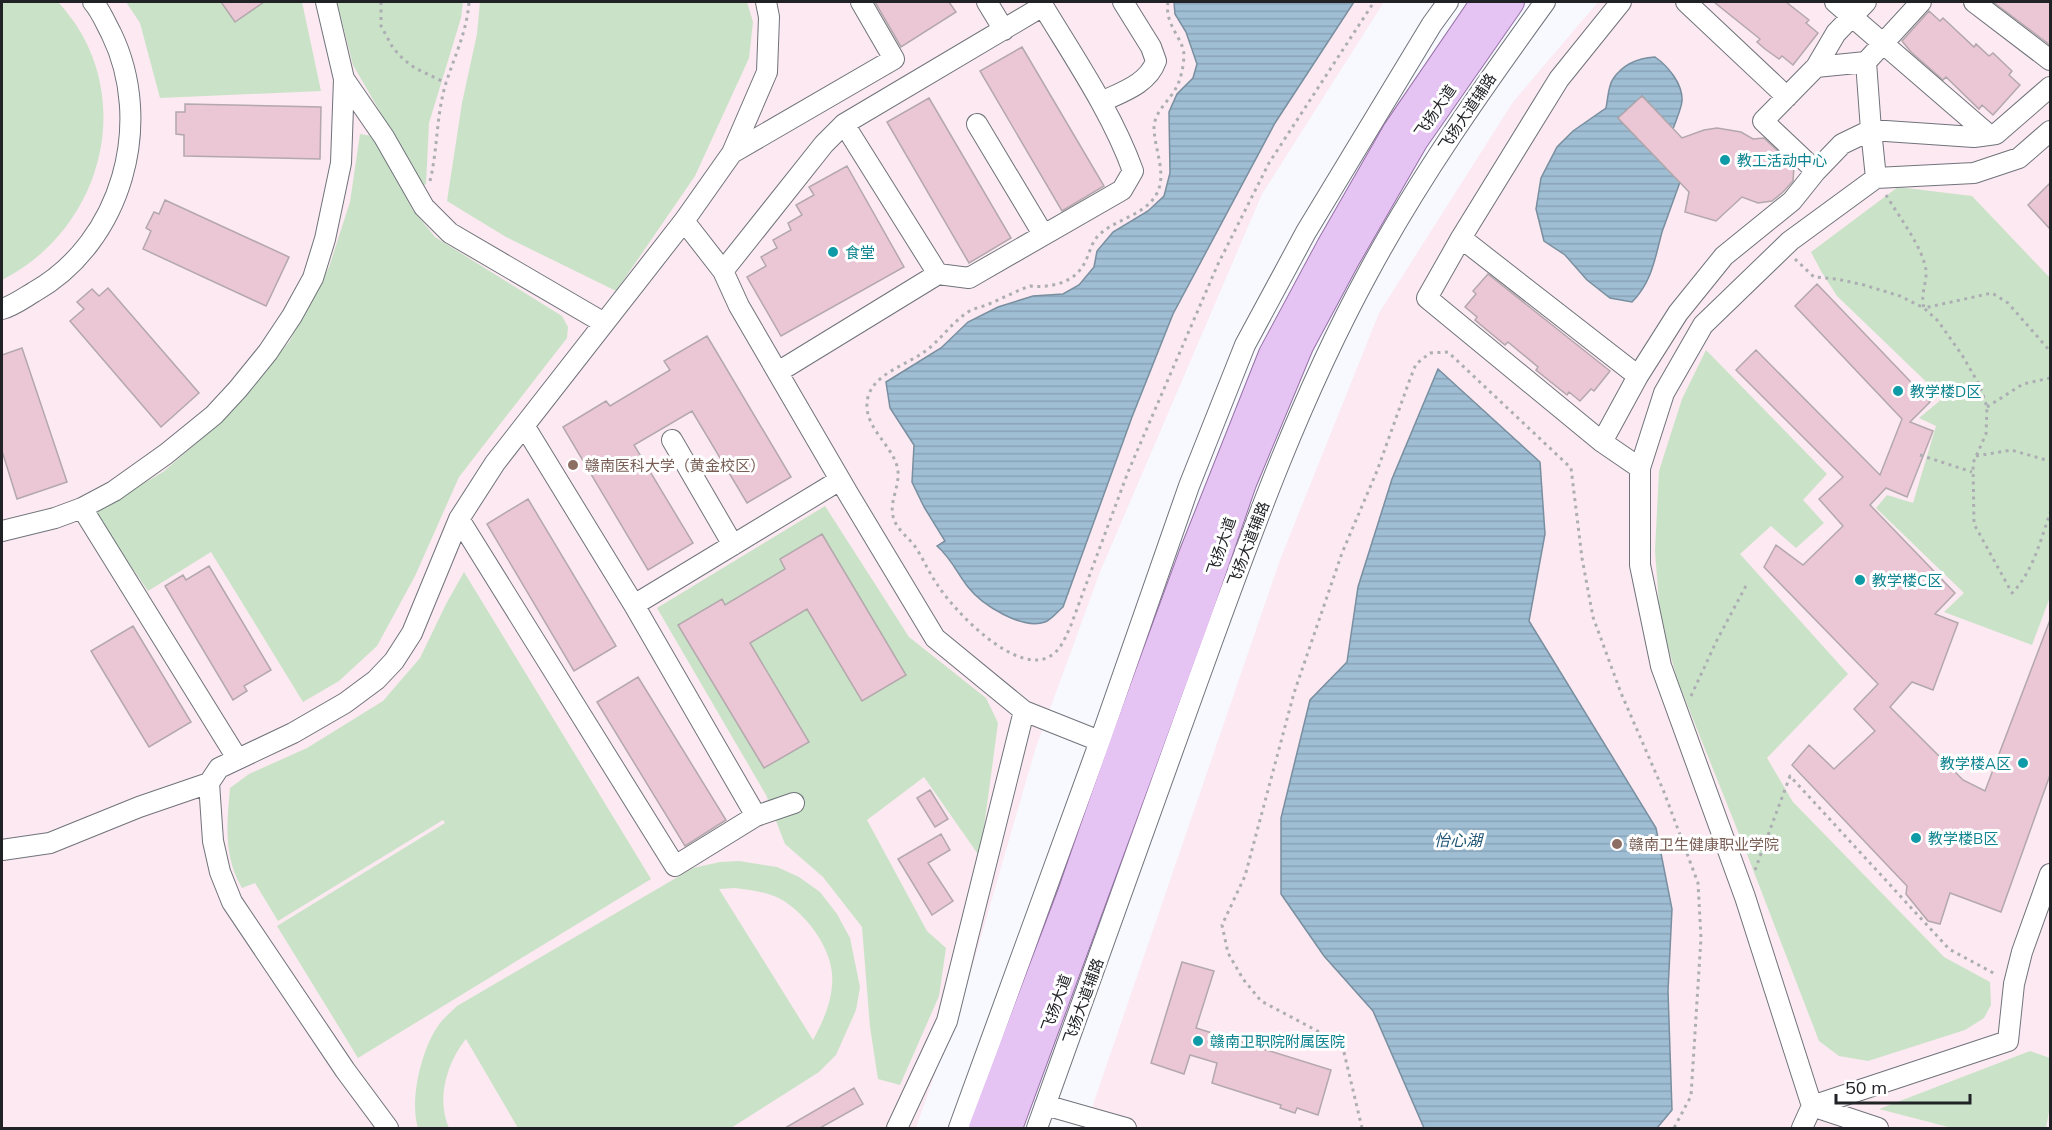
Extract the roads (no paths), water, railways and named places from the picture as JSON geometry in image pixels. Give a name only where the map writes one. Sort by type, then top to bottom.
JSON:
[{"type":"main road","name":"飞扬大道","points":[[982,1128],[1071,893],[1110,745],[1192,555],[1272,354],[1396,131],[1484,2]]},
{"type":"main road","name":"飞扬大道","points":[[1010,1128],[1198,614],[1243,483],[1300,346],[1347,258],[1415,140],[1511,2]]},
{"type":"street","points":[[2,309],[51,282],[88,246],[115,201],[129,152],[131,102],[120,53],[93,2]]},
{"type":"street","points":[[2,531],[55,518],[82,508],[114,491],[166,454],[214,415],[261,361],[292,316],[313,278],[325,239],[341,163],[344,79],[326,2]]},
{"type":"street","points":[[2,850],[50,843],[139,807],[209,783],[219,768],[293,733],[345,703],[376,680],[394,661],[412,633],[459,519],[495,463],[684,221],[732,153],[767,72],[769,17],[766,2]]},
{"type":"street","points":[[732,153],[894,59],[861,2]]},
{"type":"street","points":[[987,2],[1004,30]]},
{"type":"street","points":[[1101,102],[1143,81],[1152,72],[1156,61],[1123,2]]},
{"type":"street","points":[[959,1128],[1017,963],[1110,745],[1189,486],[1245,345],[1306,232],[1432,24],[1448,2]]},
{"type":"street","points":[[1432,24],[1461,2]]},
{"type":"street","name":"飞扬大道辅路","points":[[1036,1128],[1246,545],[1293,428],[1368,272],[1436,159],[1545,2]]},
{"type":"street","points":[[1621,2],[1559,79],[1461,238],[1427,298],[1602,442],[1640,468]]},
{"type":"street","points":[[1686,2],[1787,97]]},
{"type":"street","points":[[1835,2],[1989,135]]},
{"type":"street","points":[[1816,171],[1762,121],[1816,67],[1836,33],[1866,2]]},
{"type":"street","points":[[1816,67],[1866,62],[1921,2]]},
{"type":"street","points":[[1974,2],[2050,60]]},
{"type":"street","points":[[723,271],[824,144],[844,124],[1047,4],[1127,154],[1133,171],[1122,190],[969,278],[938,274],[778,372]]},
{"type":"street","points":[[1866,62],[1876,178]]},
{"type":"street","points":[[344,79],[384,137],[424,207],[450,233],[604,323]]},
{"type":"street","points":[[1602,442],[1638,376],[1678,313],[1724,256],[1792,201],[1842,144],[1871,130],[1974,137],[1996,134],[2050,87]]},
{"type":"street","points":[[844,124],[938,274]]},
{"type":"street","points":[[977,124],[1043,234]]},
{"type":"street","points":[[1802,1128],[1812,1106],[1745,897],[1660,666],[1640,565],[1640,468],[1664,393],[1703,325],[1783,248],[1876,178],[1974,173],[2019,158],[2050,131]]},
{"type":"street","points":[[684,221],[723,271],[739,306],[935,638],[1024,711],[1145,759]]},
{"type":"street","points":[[1461,238],[1638,376]]},
{"type":"street","points":[[1293,428],[1300,346]]},
{"type":"street","points":[[525,427],[634,605],[756,816]]},
{"type":"street","points":[[672,440],[733,545]]},
{"type":"street","points":[[634,605],[840,480]]},
{"type":"street","points":[[1189,486],[1192,555]]},
{"type":"street","points":[[82,508],[237,758]]},
{"type":"street","points":[[459,519],[675,866],[756,816],[794,803]]},
{"type":"street","points":[[1198,614],[1246,545]]},
{"type":"street","points":[[897,1128],[946,1021],[1024,711]]},
{"type":"street","points":[[209,783],[213,841],[220,872],[232,902],[345,1070],[388,1128]]},
{"type":"street","points":[[1812,1106],[2008,1041],[2014,984],[2022,952],[2050,874]]},
{"type":"street","points":[[1017,963],[1071,893]]},
{"type":"street","points":[[1072,1031],[1075,951]]},
{"type":"street","points":[[975,1084],[976,1128]]},
{"type":"street","points":[[1045,1104],[1126,1128]]},
{"type":"street","points":[[1812,1106],[1878,1128]]},
{"type":"water","points":[[1174,2],[1354,2],[1275,123],[1173,314],[1132,417],[1063,607],[1045,622],[1036,624],[1025,622],[992,608],[974,594],[937,546],[945,541],[912,482],[914,445],[890,408],[886,382],[941,348],[968,322],[998,307],[1033,296],[1063,294],[1079,285],[1094,267],[1097,251],[1113,232],[1148,211],[1164,196],[1170,173],[1169,112],[1177,94],[1193,78],[1197,64],[1186,32],[1175,14]]},
{"type":"water","points":[[1655,57],[1674,76],[1682,95],[1681,108],[1673,129],[1642,96],[1618,118],[1680,182],[1648,278],[1632,302],[1610,298],[1587,280],[1565,255],[1544,241],[1536,209],[1541,178],[1557,147],[1573,131],[1606,108],[1611,82],[1621,69],[1637,60]]},
{"type":"water","name":"怡心湖","points":[[1438,369],[1540,462],[1545,534],[1529,621],[1656,828],[1672,909],[1668,991],[1672,1110],[1657,1128],[1424,1128],[1373,1011],[1324,956],[1281,894],[1281,818],[1310,700],[1347,662],[1358,587],[1392,479]]},
{"type":"place","name":"教工活动中心","points":[[1725,160]]},
{"type":"place","name":"食堂","points":[[833,252]]},
{"type":"place","name":"教学楼D区","points":[[1898,391]]},
{"type":"place","name":"赣南医科大学（黄金校区）","points":[[573,465]]},
{"type":"place","name":"教学楼C区","points":[[1860,580]]},
{"type":"place","name":"教学楼A区","points":[[2023,763]]},
{"type":"place","name":"教学楼B区","points":[[1916,838]]},
{"type":"place","name":"赣南卫生健康职业学院","points":[[1617,844]]},
{"type":"place","name":"赣南卫职院附属医院","points":[[1198,1041]]}]
